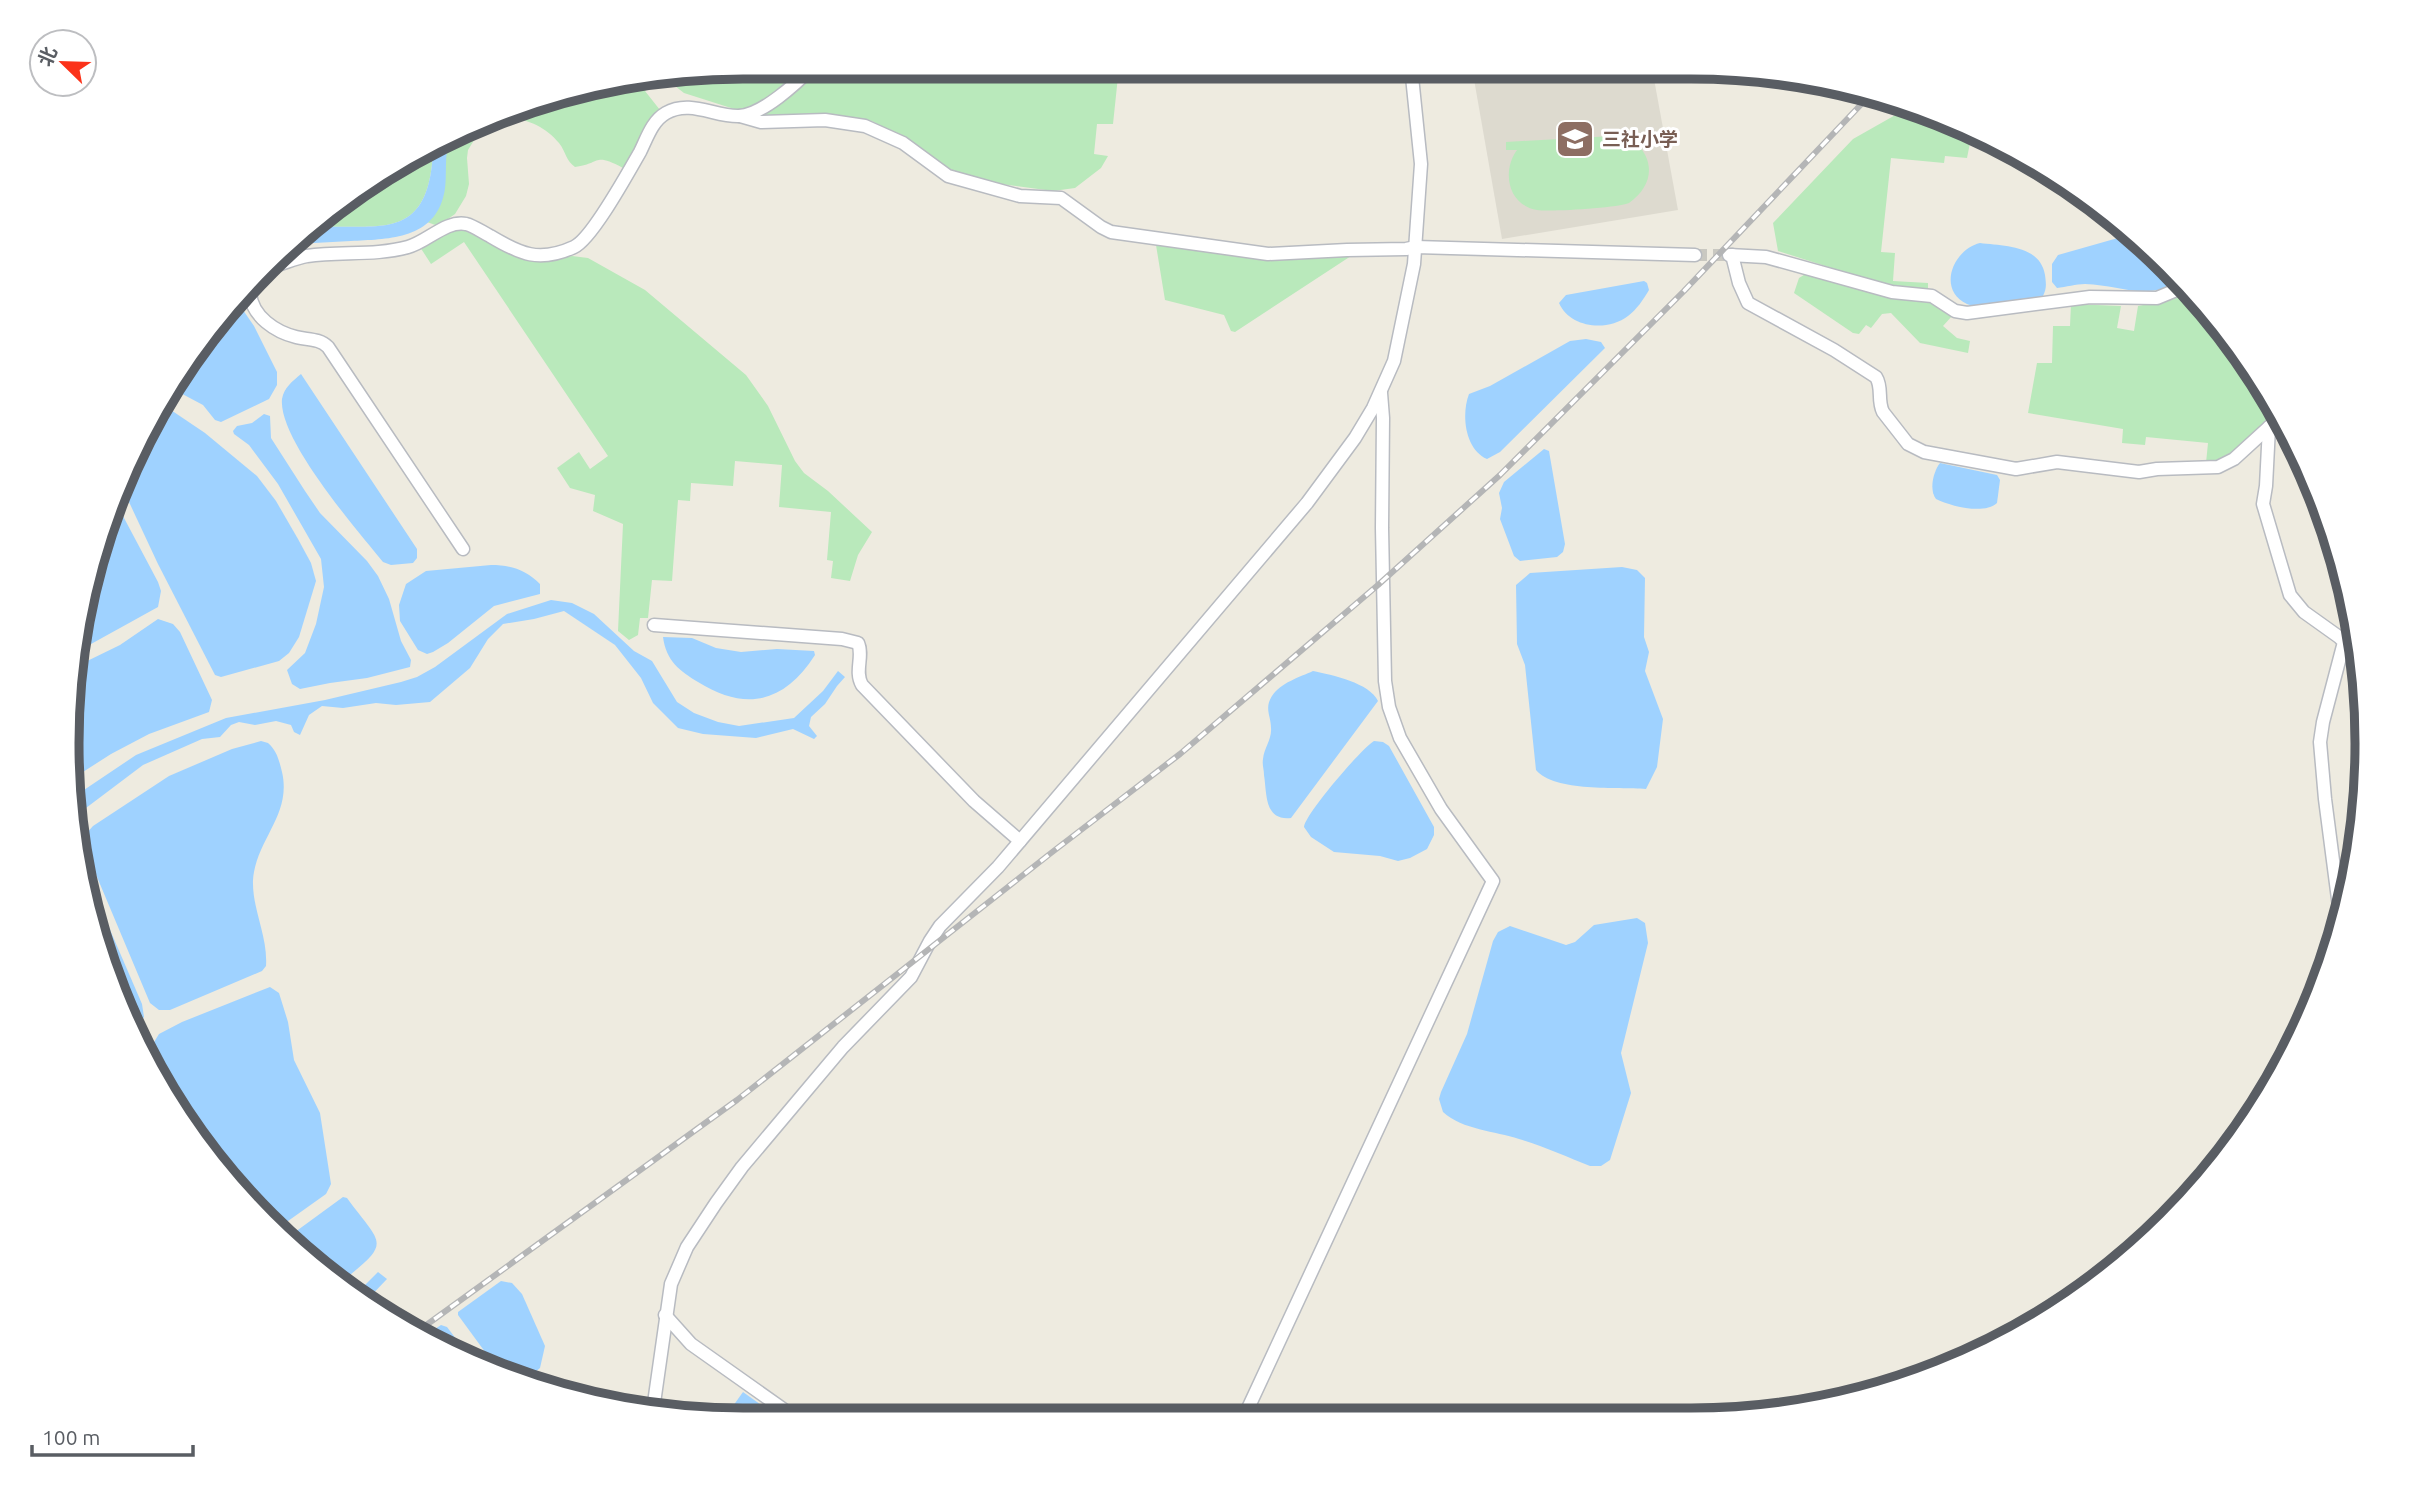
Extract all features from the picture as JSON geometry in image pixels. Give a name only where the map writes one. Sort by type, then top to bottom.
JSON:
[{"type":"street","points":[[740,116],[765,107],[798,79]]},
{"type":"street","points":[[654,1402],[671,1284],[682,1257],[701,1224],[742,1167],[843,1047],[911,977],[940,926],[991,876],[1307,503],[1355,438],[1381,393],[1400,338],[1411,288],[1416,247],[1421,164],[1412,79]]},
{"type":"street","points":[[284,263],[309,256],[361,254],[405,248],[459,224],[471,226],[526,255],[545,255],[574,247],[589,234],[641,150],[649,131],[664,114],[682,108],[740,116],[761,122],[825,120],[866,126],[903,143],[948,176],[1020,196],[1061,198],[1111,232],[1268,254],[1416,247],[1695,255]]},
{"type":"street","points":[[2176,290],[2157,298],[2090,297],[1967,313],[1955,311],[1932,296],[1892,292],[1766,257],[1730,256],[1748,303],[1834,350],[1876,377],[1883,412],[1908,444],[1924,452],[2015,469],[2057,462],[2127,472],[2206,469],[2218,467],[2234,459],[2273,423]]},
{"type":"street","points":[[251,297],[255,310],[282,333],[321,341],[328,347],[463,549]]},
{"type":"street","points":[[1248,1408],[1493,881],[1441,809],[1400,738],[1389,707],[1385,681],[1381,393]]},
{"type":"street","points":[[2269,427],[2263,504],[2290,595],[2304,612],[2344,642],[2320,743],[2337,897]]},
{"type":"street","points":[[654,625],[842,639],[858,643],[861,650],[858,674],[862,685],[974,802],[1020,841]]},
{"type":"street","points":[[665,1315],[691,1344],[781,1408]]},
{"type":"shaded area","name":"三社小学","points":[[1474,79],[1654,79],[1678,210],[1502,239]]},
{"type":"green space","points":[[744,79],[1118,79],[1113,124],[1097,124],[1094,154],[1108,156],[1101,168],[1075,188],[1053,191],[1001,184],[962,174],[938,164],[898,135],[872,121],[834,115],[769,120],[684,93],[671,83]]},
{"type":"green space","points":[[654,85],[645,91],[660,110],[623,168],[601,160],[575,167],[553,136],[546,130],[517,119],[571,101]]},
{"type":"green space","points":[[1900,113],[1980,145],[1970,143],[1967,158],[1945,156],[1944,163],[1891,158],[1881,252],[1895,253],[1893,281],[1928,283],[1928,292],[1901,290],[1778,251],[1773,223],[1853,139]]},
{"type":"green space","points":[[479,133],[468,150],[469,184],[466,196],[455,214],[438,226],[427,222],[442,194],[447,148]]},
{"type":"green space","points":[[1648,134],[1648,142],[1636,143],[1647,159],[1649,175],[1642,190],[1629,203],[1583,209],[1537,210],[1519,201],[1510,186],[1510,167],[1517,150],[1506,150],[1506,142]]},
{"type":"green space","points":[[432,156],[429,181],[422,202],[410,215],[379,226],[326,227],[374,191]]},
{"type":"green space","points":[[463,230],[521,258],[588,258],[645,290],[746,375],[768,406],[795,461],[804,473],[828,491],[872,532],[858,555],[850,581],[831,578],[833,561],[827,560],[831,512],[779,507],[782,465],[735,461],[733,486],[691,483],[690,501],[678,500],[672,581],[652,580],[648,618],[640,618],[638,635],[629,640],[618,631],[623,524],[593,511],[595,495],[570,488],[557,468],[579,452],[590,469],[608,456],[464,242],[431,264],[420,247],[451,231]]},
{"type":"green space","points":[[1156,245],[1240,257],[1288,260],[1351,256],[1235,332],[1231,331],[1224,315],[1165,300]]},
{"type":"green space","points":[[1807,273],[1935,302],[1952,316],[1943,326],[1957,338],[1970,341],[1968,353],[1920,343],[1891,313],[1882,314],[1871,328],[1866,325],[1859,334],[1853,333],[1794,293],[1799,278]]},
{"type":"green space","points":[[2180,294],[2190,305],[2243,374],[2272,421],[2229,456],[2206,463],[2208,443],[2146,437],[2145,445],[2122,443],[2123,429],[2028,413],[2037,363],[2052,363],[2053,326],[2070,326],[2071,304],[2121,306],[2117,328],[2134,331],[2138,306],[2164,301]]},
{"type":"water","points":[[447,148],[443,198],[437,212],[418,230],[392,238],[306,243],[326,227],[396,223],[410,215],[422,202],[429,181],[432,156]]},
{"type":"water","points":[[2121,237],[2172,285],[2145,291],[2085,284],[2057,288],[2052,282],[2052,264],[2058,255]]},
{"type":"water","points":[[1980,243],[2029,252],[2042,265],[2046,288],[2043,296],[1982,305],[1967,304],[1958,297],[1952,289],[1952,270],[1963,253]]},
{"type":"water","points":[[1644,281],[1649,290],[1640,304],[1628,316],[1610,324],[1600,326],[1580,322],[1571,318],[1559,303],[1566,295]]},
{"type":"water","points":[[243,307],[277,372],[277,385],[269,399],[221,422],[215,420],[203,405],[179,393],[216,339]]},
{"type":"water","points":[[1586,339],[1601,342],[1605,348],[1500,452],[1487,459],[1480,454],[1470,440],[1465,421],[1469,394],[1490,386],[1570,341]]},
{"type":"water","points":[[301,374],[417,549],[417,558],[413,563],[391,565],[383,562],[305,460],[284,416],[282,399],[287,388]]},
{"type":"water","points":[[169,409],[205,433],[257,476],[276,501],[311,563],[316,581],[299,637],[289,653],[279,661],[221,677],[215,675],[126,496],[147,449]]},
{"type":"water","points":[[264,414],[270,416],[271,438],[320,513],[378,576],[389,599],[401,641],[411,660],[410,667],[367,678],[300,689],[292,684],[287,670],[305,653],[316,624],[324,587],[321,559],[278,484],[249,445],[234,434],[237,426],[252,423]]},
{"type":"water","points":[[1544,449],[1549,451],[1565,544],[1563,552],[1557,557],[1520,561],[1514,556],[1500,519],[1502,508],[1499,493],[1504,482]]},
{"type":"water","points":[[1940,463],[1997,475],[2000,480],[1997,503],[1991,507],[1976,509],[1958,507],[1936,499],[1933,481]]},
{"type":"water","points":[[121,512],[158,582],[161,591],[158,607],[86,647],[101,571]]},
{"type":"water","points":[[491,565],[512,567],[524,572],[540,584],[540,594],[494,606],[433,652],[427,654],[418,650],[400,621],[399,605],[406,584],[426,571]]},
{"type":"water","points":[[1622,567],[1637,570],[1645,578],[1644,637],[1649,652],[1645,671],[1663,719],[1657,767],[1646,789],[1588,787],[1557,782],[1536,770],[1525,665],[1517,644],[1516,585],[1530,573]]},
{"type":"water","points":[[551,600],[572,603],[594,614],[634,651],[652,661],[677,702],[694,713],[739,726],[794,718],[823,691],[838,671],[845,677],[825,704],[811,717],[809,726],[817,736],[814,739],[793,729],[756,738],[703,734],[678,728],[653,703],[641,678],[615,645],[564,611],[503,624],[488,639],[470,668],[430,702],[396,705],[376,703],[343,708],[322,706],[309,715],[300,735],[294,732],[291,725],[276,721],[255,725],[239,722],[231,725],[220,737],[202,739],[143,765],[82,811],[80,792],[136,755],[226,718],[325,700],[417,677],[435,667],[507,614]]},
{"type":"water","points":[[158,619],[173,624],[180,632],[212,700],[209,712],[149,734],[80,774],[80,700],[83,663],[120,645]]},
{"type":"water","points":[[663,637],[692,638],[716,648],[741,652],[777,649],[814,651],[815,655],[790,684],[777,693],[748,699],[716,691],[685,674],[667,653]]},
{"type":"water","points":[[1313,671],[1359,685],[1378,701],[1291,818],[1282,818],[1271,811],[1266,790],[1263,761],[1271,732],[1268,704],[1280,687]]},
{"type":"water","points":[[261,741],[268,743],[276,753],[282,772],[282,801],[260,852],[253,880],[265,944],[266,966],[262,971],[170,1010],[159,1010],[150,1003],[89,859],[85,835],[93,826],[169,776],[232,749]]},
{"type":"water","points":[[1374,741],[1389,746],[1434,827],[1434,835],[1427,849],[1410,858],[1398,861],[1380,856],[1334,852],[1311,837],[1304,827],[1335,782]]},
{"type":"water","points":[[98,902],[142,1004],[144,1017],[140,1023],[114,957]]},
{"type":"water","points":[[1637,918],[1645,923],[1648,943],[1621,1053],[1631,1093],[1610,1160],[1601,1166],[1590,1166],[1510,1136],[1460,1123],[1443,1112],[1439,1099],[1441,1092],[1467,1034],[1493,941],[1498,932],[1510,926],[1566,945],[1575,942],[1594,925]]},
{"type":"water","points":[[270,987],[279,993],[288,1022],[294,1060],[320,1113],[331,1184],[326,1194],[284,1224],[216,1148],[191,1113],[152,1046],[159,1034]]},
{"type":"water","points":[[343,1197],[347,1198],[368,1226],[377,1243],[369,1258],[347,1277],[294,1233]]},
{"type":"water","points":[[378,1272],[387,1279],[372,1295],[362,1288]]},
{"type":"water","points":[[501,1281],[512,1283],[522,1294],[545,1346],[540,1368],[533,1374],[490,1358],[458,1312]]},
{"type":"water","points":[[441,1325],[447,1327],[461,1345],[449,1340],[432,1331]]},
{"type":"water","points":[[743,1392],[766,1408],[735,1408],[733,1406]]},
{"type":"tunnel","points":[[1695,255],[1729,255]]},
{"type":"railway","points":[[424,1326],[737,1100],[1180,754],[1378,585],[1500,475],[1684,291],[1864,101]]},
{"type":"place","name":"三社小学","points":[[1575,139]]}]
